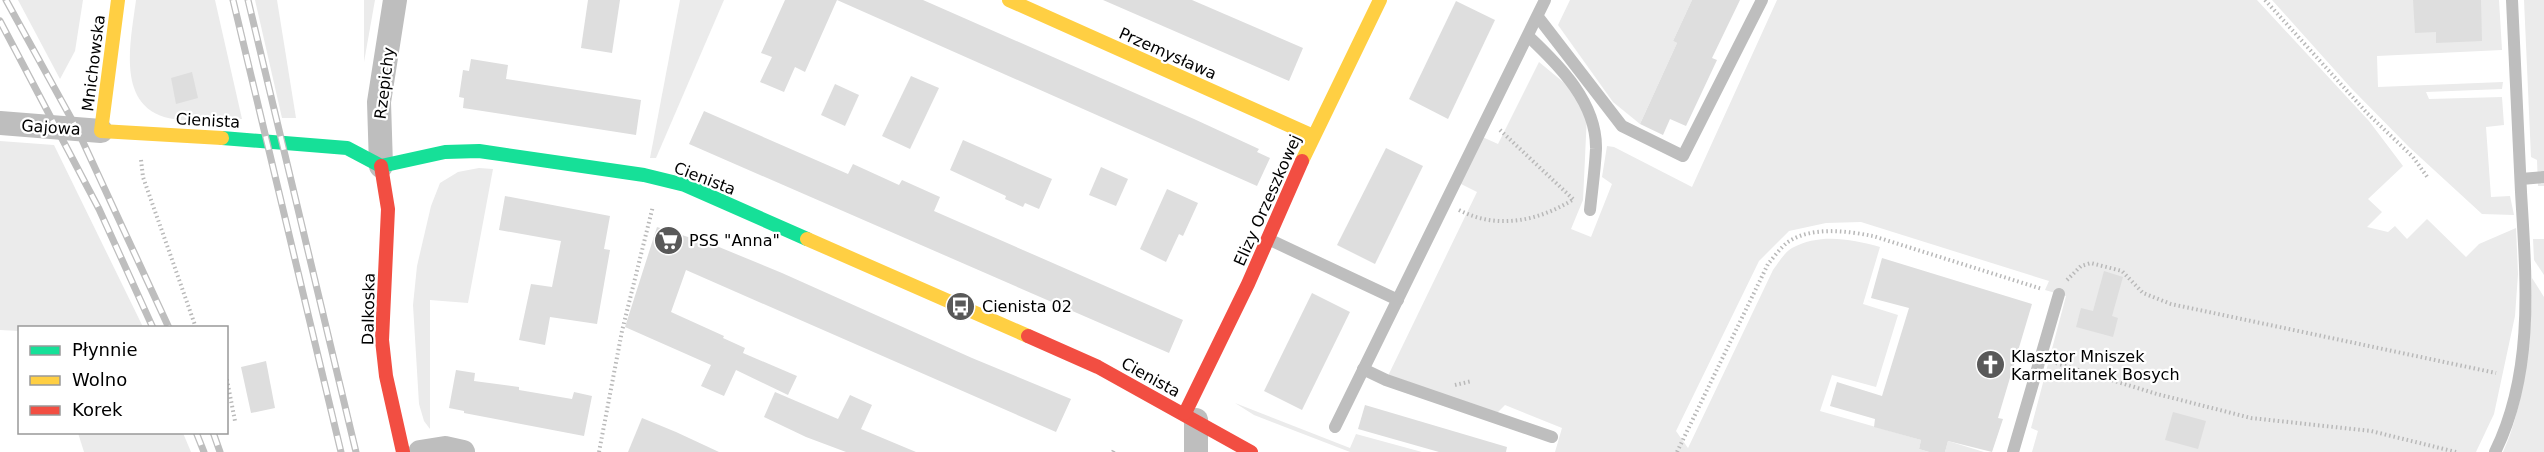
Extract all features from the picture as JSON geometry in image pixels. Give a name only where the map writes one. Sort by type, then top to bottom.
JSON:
[{"type":"street","name":"Mnichowska","points":[[101,130],[118,0]]},
{"type":"street","name":"Rzepichy","points":[[381,166],[379,102],[395,0]]},
{"type":"street","name":"Przemysława","points":[[1009,0],[1313,136]]},
{"type":"street","name":"Elizy Orzeszkowej","points":[[1190,416],[1313,136],[1380,0]]},
{"type":"street","name":"Gajowa","points":[[0,123],[101,130]]},
{"type":"street","name":"Cienista","points":[[101,130],[267,140],[347,148],[381,166],[445,152],[479,151],[645,175],[685,185],[1098,367],[1190,416],[1251,452]]},
{"type":"street","name":"Dalkoska","points":[[381,166],[388,209],[382,340],[386,376],[403,452]]},
{"type":"street","points":[[1190,416],[1196,452]]},
{"type":"street","points":[[420,452],[445,448],[463,452]]},
{"type":"lane","points":[[1335,427],[1545,0]]},
{"type":"lane","points":[[1538,17],[1622,126],[1683,156],[1762,0]]},
{"type":"lane","points":[[2495,452],[2505,431],[2526,328],[2526,263],[2512,0]]},
{"type":"lane","points":[[1528,36],[1556,62],[1590,113],[1596,148],[1590,210]]},
{"type":"lane","points":[[2521,178],[2544,177]]},
{"type":"lane","points":[[1267,239],[1398,300]]},
{"type":"lane","points":[[2013,452],[2059,294]]},
{"type":"lane","points":[[1363,369],[1386,380],[1552,437]]},
{"type":"path","points":[[2265,0],[2367,113],[2413,157],[2428,178]]},
{"type":"path","points":[[1485,120],[1518,146],[1573,199]]},
{"type":"path","points":[[141,158],[143,177],[196,326]]},
{"type":"path","points":[[1445,202],[1466,213],[1494,221],[1528,220],[1558,209],[1592,188]]},
{"type":"path","points":[[599,452],[622,331],[653,205]]},
{"type":"path","points":[[1677,452],[1768,264],[1789,242],[1817,232],[1844,231],[1873,236],[2059,294],[2066,282],[2081,266],[2091,263],[2122,271],[2143,293],[2171,304],[2496,373]]},
{"type":"path","points":[[2041,359],[2157,394],[2251,418],[2371,431],[2456,452]]},
{"type":"path","points":[[228,384],[236,421]]},
{"type":"shaded area","points":[[18,0],[83,0],[75,51],[60,79]]},
{"type":"shaded area","points":[[136,0],[215,0],[242,119],[181,120],[160,115],[145,106],[136,92],[131,75],[131,37]]},
{"type":"shaded area","points":[[255,0],[277,0],[296,118],[282,118]]},
{"type":"shaded area","points":[[364,0],[375,0],[364,62]]},
{"type":"shaded area","points":[[680,0],[724,0],[656,158],[650,158]]},
{"type":"shaded area","points":[[1570,0],[1692,0],[1673,41],[1677,43],[1640,124],[1613,102],[1558,25]]},
{"type":"shaded area","points":[[1777,0],[2257,0],[2369,121],[2403,166],[2368,199],[2382,212],[2367,227],[2388,232],[2395,226],[2407,239],[2427,219],[2466,257],[2479,244],[2516,228],[2518,274],[2515,316],[2494,414],[2476,452],[2032,452],[2038,431],[2031,428],[2066,296],[2045,290],[2049,281],[1861,222],[1826,223],[1789,231],[1759,261],[1676,431],[1688,448],[1773,270],[1784,255],[1803,243],[1836,239],[1880,247],[1863,304],[1898,315],[1876,387],[1832,375],[1820,411],[1921,440],[1919,449],[1929,452],[1555,452],[1562,428],[1505,405],[1493,417],[1386,380],[1477,192],[1455,181],[1478,135],[1498,144],[1539,62],[1568,86],[1587,115],[1583,200],[1571,229],[1591,237],[1612,184],[1602,177],[1607,146],[1614,147],[1692,187]]},
{"type":"shaded area","points":[[2272,0],[2499,0],[2502,50],[2377,56],[2378,87],[2503,82],[2502,89],[2426,92],[2429,99],[2502,97],[2504,125],[2486,127],[2491,197],[2510,196],[2514,215],[2482,214],[2409,147],[2351,88]]},
{"type":"shaded area","points":[[2524,0],[2544,0],[2544,186],[2538,186],[2537,160],[2531,157]]},
{"type":"shaded area","points":[[0,141],[54,145],[143,326],[18,326],[18,331],[0,330]]},
{"type":"shaded area","points":[[479,168],[493,169],[468,303],[430,300],[430,429],[424,421],[419,404],[413,305],[417,266],[431,206],[440,183],[458,172]]},
{"type":"shaded area","points":[[2533,239],[2544,239],[2544,275],[2534,260]]},
{"type":"shaded area","points":[[2532,278],[2544,297],[2544,452],[2503,452],[2517,413],[2526,367],[2531,320]]},
{"type":"shaded area","points":[[1235,403],[1350,448],[1356,434],[1422,452],[1350,452],[1254,415]]},
{"type":"shaded area","points":[[78,434],[183,434],[191,452],[84,452]]},
{"type":"shaded area","points":[[1948,441],[1984,452],[1945,452]]},
{"type":"building","points":[[588,0],[620,0],[612,53],[581,48]]},
{"type":"building","points":[[785,0],[837,0],[805,72],[795,67],[784,92],[760,82],[772,57],[761,53]]},
{"type":"building","points":[[837,0],[923,0],[1194,119],[1259,149],[1257,152],[1270,158],[1257,186]]},
{"type":"building","points":[[1103,0],[1192,0],[1303,48],[1289,81]]},
{"type":"building","points":[[1692,0],[1740,0],[1712,58],[1717,60],[1686,126],[1670,119],[1663,135],[1640,124],[1677,43],[1673,41]]},
{"type":"building","points":[[2413,0],[2481,0],[2482,41],[2436,43],[2436,32],[2415,33]]},
{"type":"building","points":[[1456,1],[1495,20],[1448,119],[1409,99]]},
{"type":"building","points":[[471,59],[508,65],[506,79],[641,100],[636,135],[463,108],[464,98],[459,97],[463,70],[469,71]]},
{"type":"building","points":[[192,72],[198,98],[176,104],[171,78]]},
{"type":"building","points":[[911,76],[939,88],[910,149],[882,136]]},
{"type":"building","points":[[835,84],[859,95],[845,126],[821,115]]},
{"type":"building","points":[[704,111],[848,174],[853,164],[899,185],[902,180],[940,197],[934,211],[1183,320],[1169,353],[689,144]]},
{"type":"building","points":[[963,140],[1052,179],[1039,209],[1025,203],[1023,207],[1005,199],[1006,196],[950,170]]},
{"type":"building","points":[[1386,148],[1423,166],[1375,264],[1337,245]]},
{"type":"building","points":[[1101,167],[1128,179],[1116,206],[1089,195]]},
{"type":"building","points":[[1167,189],[1198,203],[1183,236],[1179,234],[1166,262],[1140,249]]},
{"type":"building","points":[[505,196],[610,216],[604,249],[610,250],[597,324],[550,317],[545,345],[519,340],[531,284],[552,287],[561,241],[499,230]]},
{"type":"building","points":[[657,227],[719,247],[782,273],[972,358],[1071,399],[1056,432],[686,270],[671,312],[724,336],[723,338],[745,348],[743,353],[797,376],[788,395],[736,370],[724,396],[701,386],[711,365],[625,327]]},
{"type":"building","name":"Klasztor Mniszek Karmelitanek Bosych","points":[[1882,258],[2032,304],[1998,418],[2003,419],[1992,452],[1948,441],[1945,452],[1929,452],[1919,449],[1921,440],[1874,427],[1875,419],[1830,406],[1837,382],[1882,396],[1909,308],[1871,298]]},
{"type":"building","points":[[2104,271],[2123,277],[2112,316],[2118,318],[2113,337],[2076,327],[2081,308],[2093,311]]},
{"type":"building","points":[[1312,293],[1350,312],[1302,410],[1264,391]]},
{"type":"building","points":[[266,361],[275,408],[251,413],[241,367]]},
{"type":"building","points":[[456,370],[475,373],[474,381],[519,387],[519,390],[572,399],[574,392],[592,396],[584,436],[464,413],[464,411],[449,408]]},
{"type":"building","points":[[775,392],[838,419],[850,395],[872,405],[861,429],[916,452],[846,452],[806,437],[764,417]]},
{"type":"building","points":[[1365,405],[1507,447],[1506,452],[1439,452],[1358,429]]},
{"type":"building","points":[[2173,412],[2206,421],[2198,449],[2165,440]]},
{"type":"building","points":[[642,418],[676,432],[719,452],[628,452]]},
{"type":"railway","points":[[6,0],[77,129],[168,326]]},
{"type":"railway","points":[[233,0],[341,452]]},
{"type":"railway","points":[[248,0],[356,452]]},
{"type":"railway","points":[[0,21],[99,209],[152,326]]},
{"type":"railway","points":[[197,434],[204,452]]},
{"type":"railway","points":[[214,434],[220,452]]},
{"type":"traffic: fast","points":[[222,138],[347,148],[381,166],[445,152],[479,151],[644,175],[685,185],[807,239]]},
{"type":"traffic: slow","points":[[118,0],[101,131],[222,138]]},
{"type":"traffic: slow","points":[[1009,0],[1313,136]]},
{"type":"traffic: slow","points":[[1302,161],[1380,0]]},
{"type":"traffic: slow","points":[[807,239],[1028,336]]},
{"type":"traffic: jam","points":[[1185,413],[1248,284],[1302,161]]},
{"type":"traffic: jam","points":[[381,166],[388,209],[382,340],[386,376],[403,452]]},
{"type":"traffic: jam","points":[[1028,336],[1098,367],[1251,452]]},
{"type":"place","name":"PSS \"Anna\"","points":[[668,240]]},
{"type":"place","name":"Cienista 02","points":[[961,306]]},
{"type":"place","name":"Klasztor Mniszek Karmelitanek Bosych","points":[[1990,365]]}]
